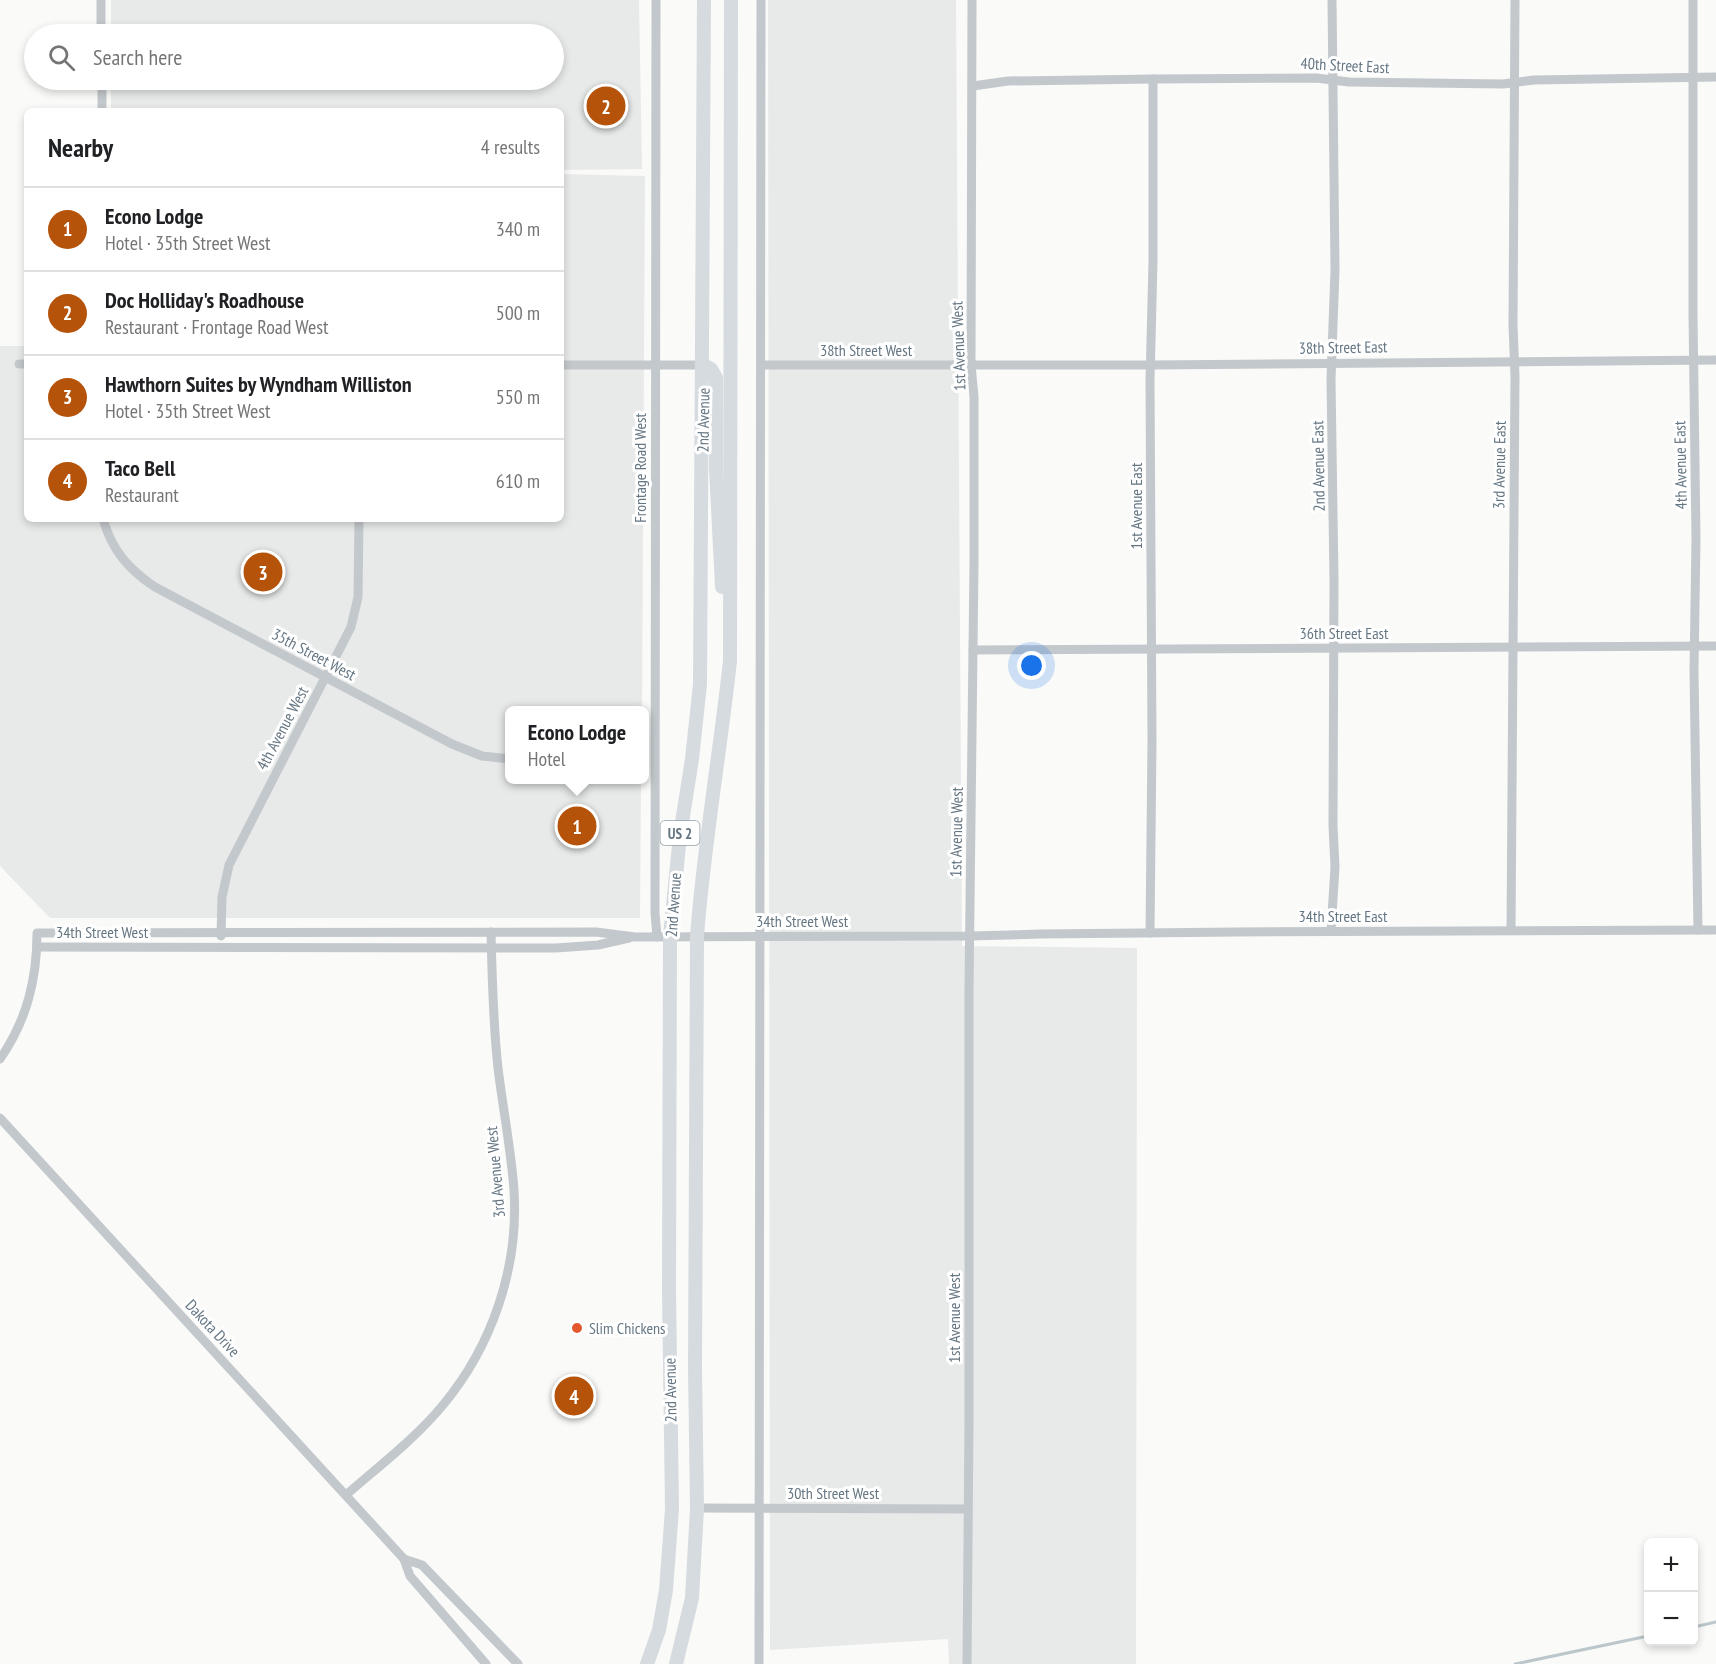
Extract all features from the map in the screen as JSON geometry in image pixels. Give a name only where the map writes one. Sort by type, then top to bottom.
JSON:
[{"type":"highway","name":"2nd Avenue","points":[[647,1664],[659,1630],[666,1590],[672,1509],[664,937],[692,759],[700,684],[704,0]]},
{"type":"highway","name":"2nd Avenue","points":[[676,1664],[692,1598],[697,1508],[695,1367],[697,936],[701,874],[730,661],[731,1]]},
{"type":"highway","points":[[703,365],[711,369],[716,378],[716,469],[725,709]]},
{"type":"street","points":[[101,0],[101,24]]},
{"type":"street","name":"Frontage Road West","points":[[656,0],[655,913],[664,937]]},
{"type":"street","points":[[759,1664],[761,0]]},
{"type":"street","name":"1st Avenue West","points":[[967,1664],[974,397],[971,365],[972,0]]},
{"type":"street","name":"2nd Avenue East","points":[[1332,0],[1335,270],[1331,362],[1335,867],[1332,931]]},
{"type":"street","name":"3rd Avenue East","points":[[1511,930],[1515,0]]},
{"type":"street","name":"4th Avenue East","points":[[1693,0],[1698,930]]},
{"type":"street","name":"40th Street East","points":[[973,86],[1008,81],[1153,78],[1316,78],[1349,82],[1514,83],[1534,80],[1716,77]]},
{"type":"street","name":"1st Avenue East","points":[[1150,933],[1152,649],[1150,365],[1153,261],[1153,78]]},
{"type":"street","points":[[102,90],[102,108]]},
{"type":"street","name":"38th Street East","points":[[971,365],[1716,360]]},
{"type":"street","points":[[564,365],[703,365]]},
{"type":"street","name":"38th Street West","points":[[760,365],[971,365]]},
{"type":"street","name":"35th Street West","points":[[105,522],[116,552],[133,572],[155,587],[461,748],[482,756],[505,758]]},
{"type":"street","name":"4th Avenue West","points":[[221,948],[223,887],[229,865],[347,637],[357,606],[359,522]]},
{"type":"street","name":"36th Street East","points":[[973,650],[1716,646]]},
{"type":"street","points":[[649,765],[655,765]]},
{"type":"street","name":"34th Street East","points":[[970,936],[1332,931],[1716,930]]},
{"type":"street","name":"34th Street West","points":[[635,937],[579,947],[37,947],[37,933],[491,932],[606,933],[635,937],[970,936]]},
{"type":"street","name":"3rd Avenue West","points":[[346,1495],[418,1432],[455,1390],[479,1353],[495,1315],[506,1280],[514,1228],[514,1191],[496,1048],[491,932]]},
{"type":"street","points":[[0,1059],[15,1035],[27,1007],[34,977],[37,947]]},
{"type":"street","name":"Dakota Drive","points":[[0,1118],[404,1559],[410,1576],[486,1664]]},
{"type":"street","name":"30th Street West","points":[[697,1508],[968,1509]]},
{"type":"street","name":"Dakota Drive","points":[[404,1559],[423,1565],[518,1664]]},
{"type":"shaded area","points":[[111,0],[639,0],[642,169],[564,170],[564,108],[111,108],[111,90],[564,90],[564,24],[111,24]]},
{"type":"shaded area","points":[[768,0],[956,0],[962,946],[1137,948],[1136,1664],[949,1664],[948,1639],[770,1650]]},
{"type":"shaded area","points":[[564,174],[645,176],[642,706],[505,706],[505,784],[641,784],[640,918],[50,918],[0,866],[0,346],[24,346],[24,522],[564,522]]},
{"type":"waterway","points":[[1698,1626],[1716,1622]]},
{"type":"waterway","points":[[1515,1664],[1644,1637]]},
{"type":"place","name":"Doc Holliday's Roadhouse","points":[[606,106]]},
{"type":"place","name":"Hawthorn Suites by Wyndham Williston","points":[[263,572]]},
{"type":"place","name":"Econo Lodge","points":[[577,826]]},
{"type":"place","name":"Slim Chickens","points":[[577,1328]]},
{"type":"place","name":"Taco Bell","points":[[574,1396]]}]
